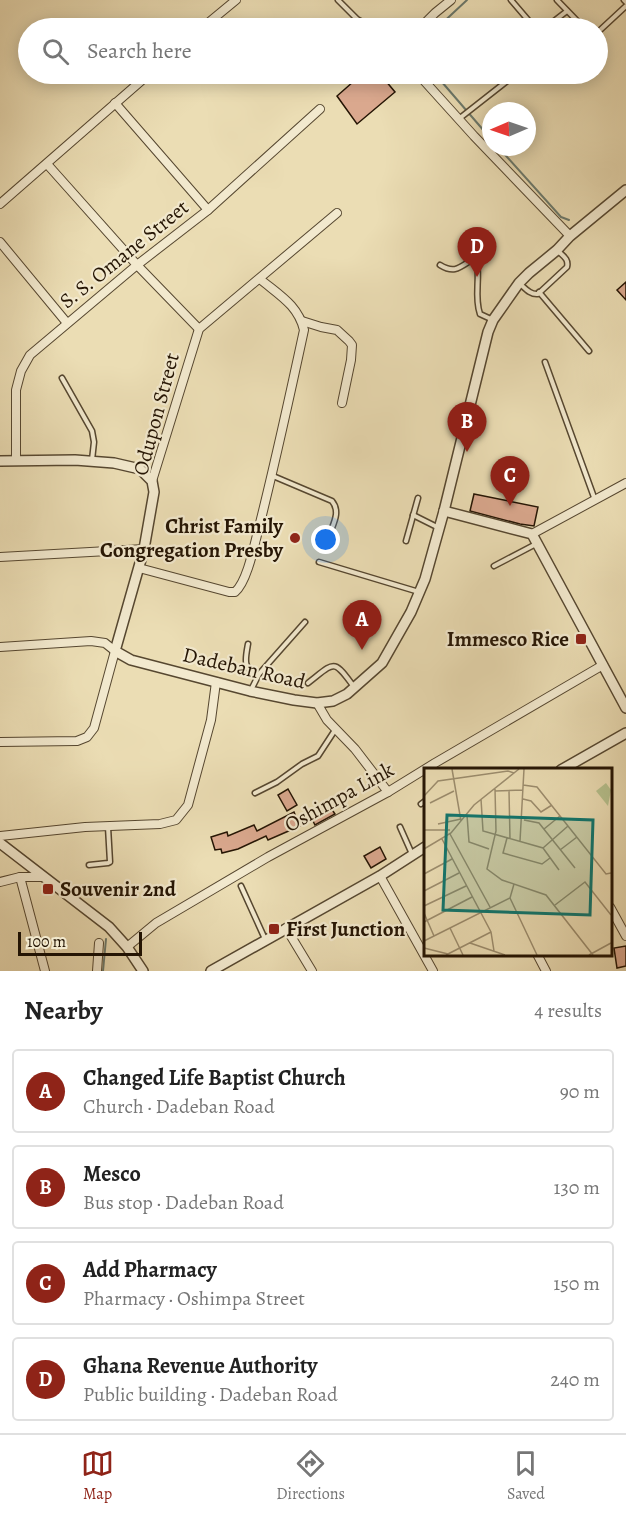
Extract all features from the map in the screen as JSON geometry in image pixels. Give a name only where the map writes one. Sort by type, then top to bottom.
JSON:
[{"type":"street","points":[[214,18],[236,0]]},
{"type":"street","points":[[430,18],[451,0]]},
{"type":"street","points":[[0,204],[137,84]]},
{"type":"street","points":[[430,84],[465,114],[474,136],[570,236]]},
{"type":"street","points":[[115,103],[208,210]]},
{"type":"street","name":"S. S. Omane Street","points":[[16,460],[16,390],[21,371],[30,356],[137,265],[208,210],[320,109]]},
{"type":"street","points":[[47,164],[137,265],[199,329]]},
{"type":"street","name":"Dadeban Road","points":[[115,651],[131,660],[294,700],[317,703],[333,701],[355,688],[382,663],[411,612],[425,579],[493,320],[519,283],[529,273],[626,190]]},
{"type":"street","name":"Odupon Street","points":[[0,742],[77,741],[87,737],[94,729],[144,549],[154,492],[153,481],[199,329],[337,213]]},
{"type":"street","points":[[0,242],[67,323]]},
{"type":"street","points":[[139,568],[229,592],[235,592],[240,588],[249,566],[272,476],[304,330],[295,308],[260,279]]},
{"type":"street","points":[[302,321],[337,330],[352,345],[342,403]]},
{"type":"street","points":[[0,461],[114,463],[140,469],[153,481]]},
{"type":"street","points":[[444,511],[532,534],[626,483]]},
{"type":"street","points":[[532,534],[626,708]]},
{"type":"street","points":[[0,557],[144,549]]},
{"type":"street","points":[[0,647],[91,641],[105,643],[115,651]]},
{"type":"street","name":"Oshimpa Link","points":[[436,766],[603,665]]},
{"type":"street","points":[[0,836],[85,827],[160,824],[176,820],[188,805],[211,720],[216,682]]},
{"type":"street","points":[[317,703],[327,720],[354,749],[388,792]]},
{"type":"street","points":[[565,768],[626,733]]},
{"type":"street","name":"Oshimpa Link","points":[[127,947],[156,924],[268,857],[424,772]]},
{"type":"street","points":[[0,843],[109,927],[127,947],[143,971]]},
{"type":"street","points":[[216,970],[424,849]]},
{"type":"street","points":[[380,876],[424,955]]},
{"type":"street","points":[[0,882],[20,877],[43,877]]},
{"type":"street","points":[[20,877],[45,971]]},
{"type":"street","points":[[611,910],[626,936]]},
{"type":"street","points":[[286,928],[312,971]]},
{"type":"street","points":[[97,971],[99,943]]},
{"type":"street","points":[[425,956],[433,971]]},
{"type":"street","points":[[538,956],[546,971]]},
{"type":"lane","points":[[338,0],[356,18]]},
{"type":"lane","points":[[512,0],[527,18]]},
{"type":"lane","points":[[557,0],[574,18]]},
{"type":"lane","points":[[608,21],[625,3]]},
{"type":"lane","points":[[558,18],[567,11]]},
{"type":"lane","points":[[465,114],[503,84]]},
{"type":"lane","points":[[519,283],[530,293],[539,292],[567,267],[567,259],[557,250]]},
{"type":"lane","points":[[440,265],[457,269],[470,261],[477,263],[478,307],[480,314],[493,320]]},
{"type":"lane","points":[[539,292],[589,351]]},
{"type":"lane","points":[[545,362],[595,500]]},
{"type":"lane","points":[[62,378],[92,431],[94,442],[92,461]]},
{"type":"lane","points":[[272,476],[332,501],[336,505],[338,511],[329,536]]},
{"type":"lane","points":[[406,541],[418,498]]},
{"type":"lane","points":[[413,515],[439,528]]},
{"type":"lane","points":[[494,566],[537,544]]},
{"type":"lane","points":[[319,562],[420,592]]},
{"type":"lane","points":[[250,691],[257,677],[305,622]]},
{"type":"lane","points":[[248,644],[246,665],[249,671],[257,677]]},
{"type":"lane","points":[[308,683],[329,667],[336,666],[355,688]]},
{"type":"lane","points":[[255,793],[318,756],[335,730]]},
{"type":"lane","points":[[89,865],[110,862],[108,826]]},
{"type":"lane","points":[[400,827],[412,855]]},
{"type":"lane","points":[[241,886],[266,940]]},
{"type":"building","points":[[351,84],[388,84],[395,92],[357,124],[337,96]]},
{"type":"building","points":[[626,282],[626,300],[617,290]]},
{"type":"building","points":[[474,494],[538,507],[534,526],[470,511]]},
{"type":"building","points":[[288,789],[297,805],[287,811],[278,795]]},
{"type":"building","points":[[331,808],[335,814],[315,825],[311,817]]},
{"type":"building","points":[[294,812],[300,826],[268,840],[266,836],[238,849],[222,853],[221,849],[215,850],[211,837],[227,832],[228,836],[254,825],[257,831]]},
{"type":"building","points":[[380,847],[386,859],[371,868],[364,856]]},
{"type":"building","points":[[626,946],[626,966],[617,968],[614,948]]},
{"type":"waterway","points":[[448,18],[467,0]]},
{"type":"waterway","points":[[444,84],[482,129]]},
{"type":"waterway","points":[[506,156],[561,217],[569,220]]},
{"type":"waterway","points":[[103,971],[106,939]]},
{"type":"place","name":"Ghana Revenue Authority","points":[[477,277]]},
{"type":"place","name":"Mesco","points":[[467,452]]},
{"type":"place","name":"Add Pharmacy","points":[[510,506]]},
{"type":"place","name":"Christ Family Congregation Presby","points":[[295,538]]},
{"type":"place","name":"Immesco Rice","points":[[581,639]]},
{"type":"place","name":"Changed Life Baptist Church","points":[[362,650]]},
{"type":"place","name":"Souvenir 2nd","points":[[48,889]]},
{"type":"place","name":"First Junction","points":[[274,929]]}]
